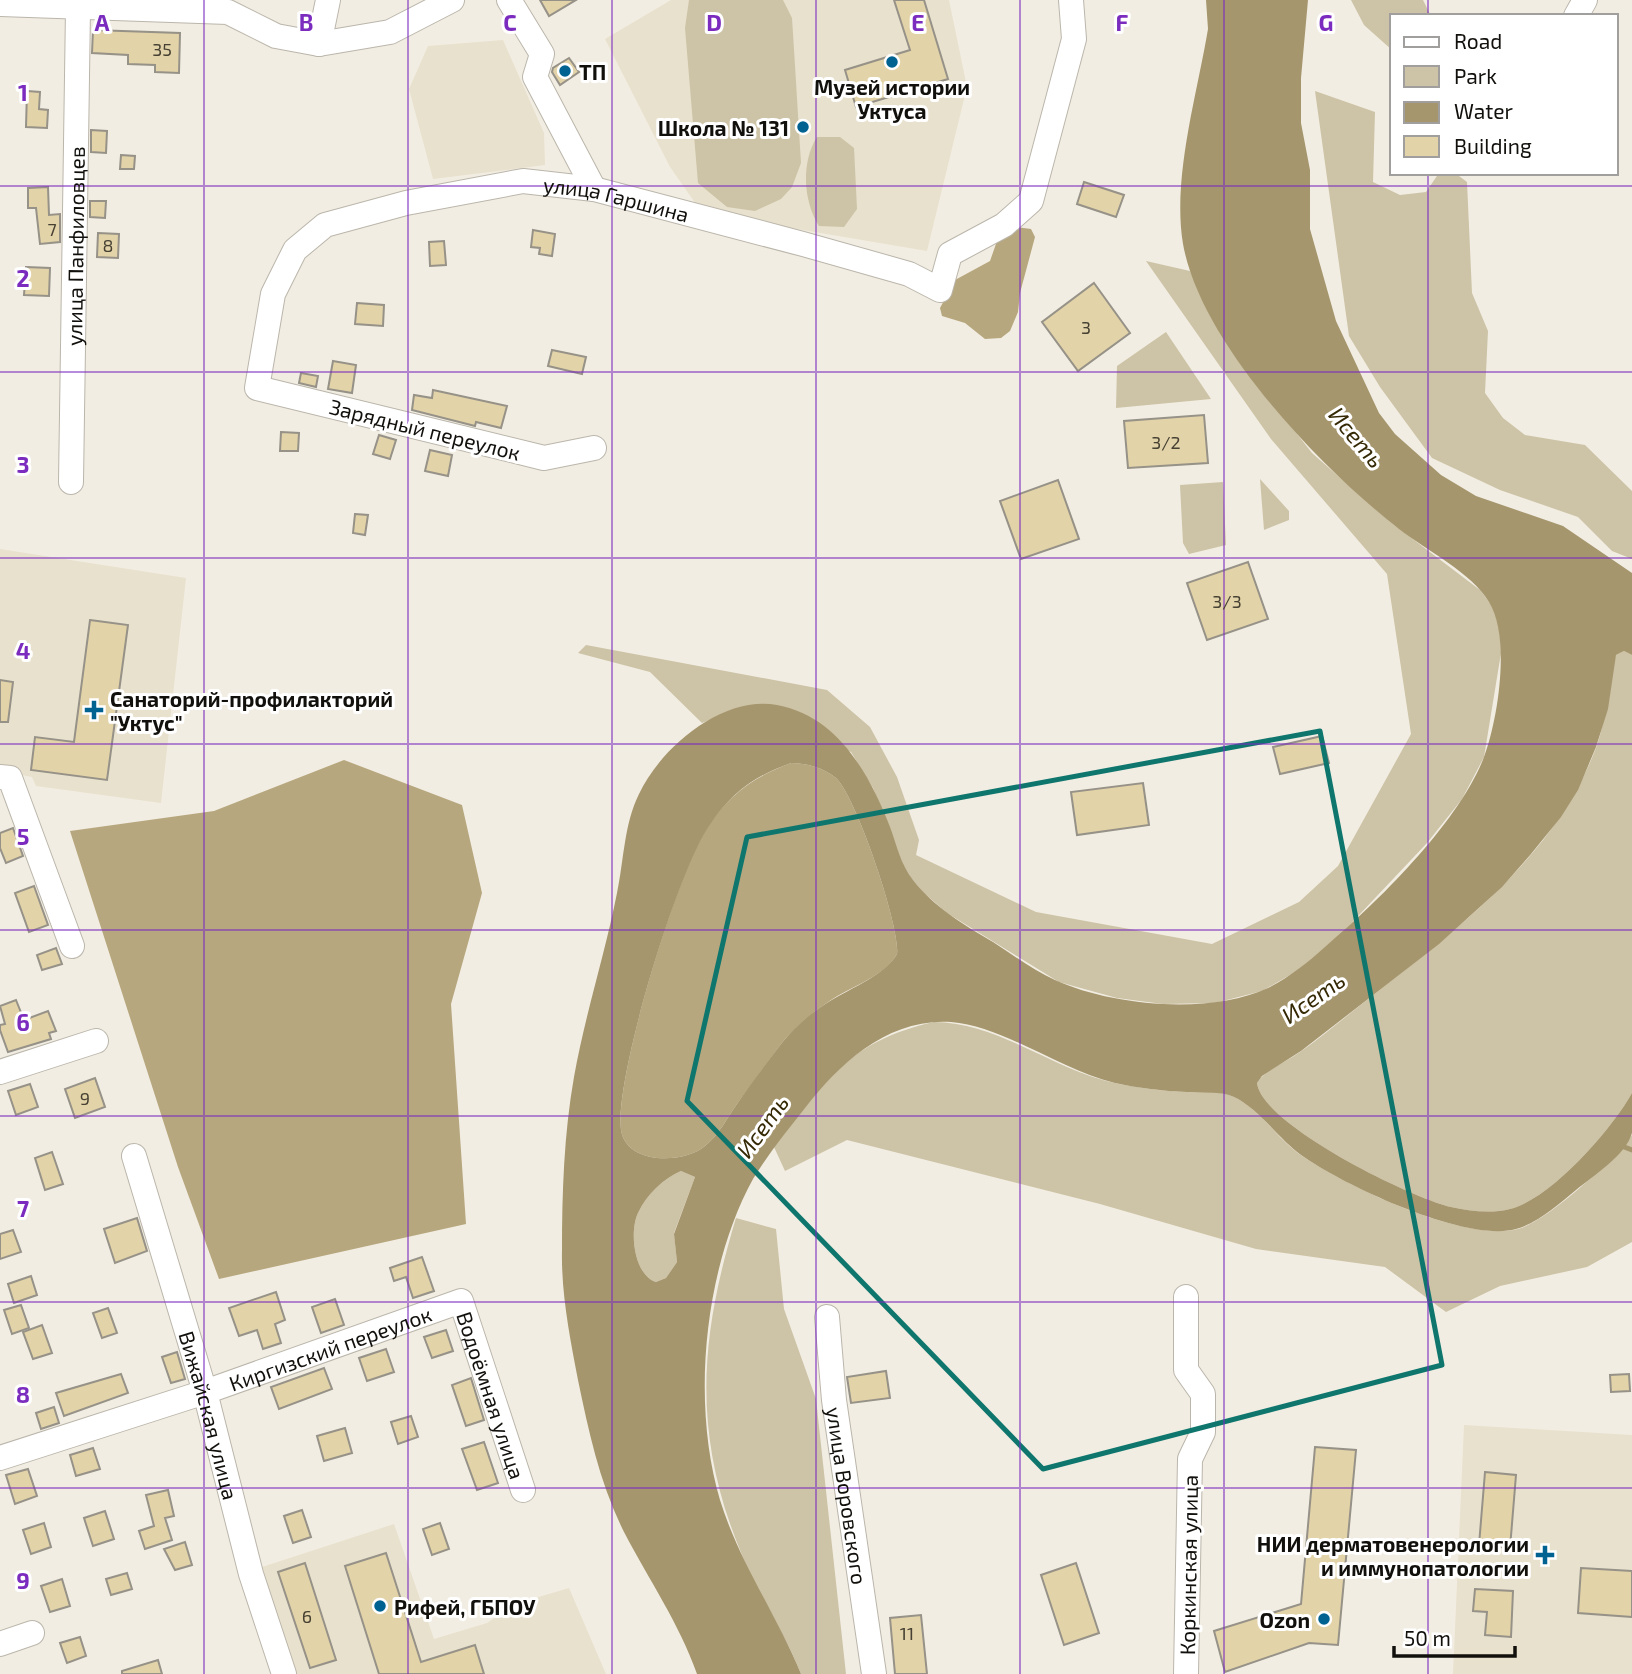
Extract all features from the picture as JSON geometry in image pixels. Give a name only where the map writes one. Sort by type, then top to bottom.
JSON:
[{"type":"street","points":[[319,44],[328,0]]},
{"type":"street","points":[[0,4],[228,12],[276,36],[319,44],[390,32],[452,0]]},
{"type":"street","points":[[509,0],[542,54],[535,77],[594,189]]},
{"type":"street","name":"улица Гаршина","points":[[257,388],[273,294],[295,250],[325,225],[406,203],[523,181],[594,189],[895,271],[940,290],[950,254],[1004,225],[1031,201],[1074,38],[1071,0]]},
{"type":"street","name":"улица Панфиловцев","points":[[65,5],[71,482]]},
{"type":"street","name":"Зарядный переулок","points":[[257,388],[544,458],[594,448]]},
{"type":"street","points":[[0,777],[10,778],[72,946]]},
{"type":"street","points":[[0,1072],[96,1041]]},
{"type":"street","name":"Вижайская улица","points":[[134,1156],[205,1392],[251,1574],[284,1674]]},
{"type":"street","name":"Коркинская улица","points":[[1186,1297],[1186,1370],[1203,1394],[1203,1432],[1190,1459],[1186,1674]]},
{"type":"street","name":"Киргизский переулок","points":[[0,1458],[205,1392],[461,1301]]},
{"type":"street","name":"Водоёмная улица","points":[[461,1301],[523,1490]]},
{"type":"street","name":"улица Воровского","points":[[827,1317],[834,1400],[874,1674]]},
{"type":"street","points":[[0,1644],[32,1633]]},
{"type":"highlighted area","points":[[1320,731],[1442,1365],[1043,1469],[687,1101],[747,837]]},
{"type":"shaded area","name":"Школа № 131","points":[[671,0],[949,0],[967,87],[927,251],[779,226],[698,207],[670,167],[605,39]]},
{"type":"shaded area","points":[[503,40],[544,133],[545,165],[433,179],[409,89],[428,46]]},
{"type":"shaded area","points":[[1016,227],[1031,229],[1035,237],[1020,293],[1018,312],[1010,331],[1001,338],[985,339],[965,323],[942,316],[940,308],[955,280],[990,261],[997,241]]},
{"type":"shaded area","points":[[0,549],[186,578],[161,803],[36,786],[32,777],[0,771]]},
{"type":"shaded area","points":[[344,760],[462,805],[482,893],[451,1004],[466,1224],[219,1279],[178,1167],[70,831],[214,811]]},
{"type":"shaded area","points":[[791,763],[826,771],[836,778],[845,790],[876,863],[892,918],[897,954],[883,970],[833,999],[795,1028],[764,1066],[719,1132],[705,1146],[696,1152],[671,1158],[644,1155],[633,1150],[625,1141],[621,1130],[621,1104],[627,1067],[651,975],[681,885],[708,826],[725,804],[755,780]]},
{"type":"shaded area","name":"НИИ дерматовенерологии и иммунопатологии","points":[[1464,1425],[1632,1435],[1632,1674],[1453,1674]]},
{"type":"shaded area","points":[[394,1524],[434,1639],[487,1623],[515,1604],[569,1588],[606,1674],[293,1674],[259,1568]]},
{"type":"green space","points":[[689,0],[783,0],[792,18],[801,163],[792,187],[781,199],[755,211],[727,207],[698,183],[685,28]]},
{"type":"green space","points":[[1351,0],[1423,0],[1430,14],[1390,14],[1390,48],[1364,25]]},
{"type":"green space","points":[[1315,91],[1375,112],[1373,182],[1400,195],[1426,192],[1438,175],[1458,175],[1467,182],[1472,293],[1488,331],[1485,393],[1503,418],[1525,435],[1585,445],[1632,491],[1632,559],[1612,551],[1578,517],[1500,490],[1432,458],[1380,387],[1349,336]]},
{"type":"green space","points":[[817,137],[840,137],[854,148],[857,209],[844,227],[819,226],[810,205],[806,170]]},
{"type":"green space","points":[[1146,261],[1190,271],[1217,326],[1246,369],[1312,453],[1389,521],[1480,590],[1493,607],[1499,626],[1501,653],[1484,757],[1462,799],[1427,843],[1343,932],[1297,971],[1262,991],[1215,1003],[1163,1004],[1117,998],[1059,982],[947,913],[923,892],[906,872],[873,788],[851,752],[740,708],[702,723],[650,672],[578,653],[586,645],[827,690],[870,727],[897,777],[919,840],[916,855],[1036,912],[1212,944],[1299,902],[1338,866],[1411,734],[1387,574],[1271,439]]},
{"type":"green space","points":[[1166,332],[1211,399],[1116,408],[1117,366]]},
{"type":"green space","points":[[1260,479],[1289,511],[1289,520],[1264,530]]},
{"type":"green space","points":[[1223,482],[1226,545],[1189,554],[1183,543],[1180,485]]},
{"type":"green space","points":[[1624,651],[1632,655],[1632,1093],[1610,1125],[1579,1161],[1544,1192],[1526,1203],[1503,1211],[1488,1212],[1451,1207],[1431,1201],[1373,1175],[1310,1138],[1284,1119],[1265,1100],[1257,1083],[1270,1070],[1317,1040],[1434,947],[1467,919],[1529,858],[1578,788],[1600,736],[1616,655]]},
{"type":"green space","points":[[934,1022],[959,1024],[982,1030],[1072,1069],[1119,1084],[1165,1091],[1220,1093],[1234,1097],[1252,1109],[1293,1149],[1322,1168],[1404,1208],[1463,1227],[1490,1231],[1514,1230],[1527,1226],[1577,1190],[1610,1160],[1632,1135],[1632,1242],[1587,1267],[1500,1286],[1446,1312],[1385,1267],[1256,1249],[1100,1204],[847,1140],[785,1171],[774,1147],[808,1103],[841,1067],[880,1040]]},
{"type":"green space","points":[[681,1171],[695,1177],[674,1233],[677,1262],[666,1278],[656,1282],[649,1278],[638,1262],[634,1241],[635,1221],[651,1193]]},
{"type":"green space","points":[[736,1218],[776,1229],[784,1309],[816,1399],[846,1674],[801,1674],[742,1555],[715,1469],[708,1428],[708,1347],[714,1305]]},
{"type":"water","name":"Исеть","points":[[1206,0],[1308,0],[1301,78],[1301,123],[1310,170],[1310,229],[1336,321],[1379,413],[1395,434],[1441,475],[1476,496],[1563,526],[1632,573],[1632,655],[1624,651],[1616,655],[1608,709],[1596,747],[1578,790],[1561,817],[1502,887],[1439,944],[1301,1051],[1262,1076],[1257,1083],[1265,1100],[1284,1119],[1341,1157],[1373,1175],[1431,1201],[1473,1211],[1510,1209],[1544,1192],[1595,1143],[1632,1093],[1632,1133],[1623,1149],[1608,1164],[1540,1218],[1516,1229],[1494,1231],[1467,1228],[1437,1220],[1345,1181],[1301,1155],[1252,1108],[1229,1095],[1178,1092],[1115,1083],[1074,1069],[991,1031],[971,1025],[928,1023],[907,1027],[886,1036],[850,1060],[819,1091],[753,1179],[736,1214],[723,1253],[707,1336],[706,1421],[711,1462],[720,1500],[737,1545],[801,1674],[697,1674],[673,1619],[624,1532],[602,1477],[575,1364],[562,1266],[566,1141],[579,1054],[612,916],[630,817],[639,794],[662,759],[696,728],[715,716],[736,708],[756,704],[777,705],[799,711],[818,721],[834,735],[862,768],[882,807],[909,874],[930,899],[950,915],[1039,972],[1078,989],[1132,1001],[1190,1004],[1218,1002],[1268,988],[1298,969],[1347,928],[1393,884],[1437,833],[1472,782],[1489,741],[1498,701],[1501,657],[1496,617],[1489,602],[1472,581],[1399,529],[1368,503],[1301,438],[1268,401],[1239,362],[1213,322],[1194,282],[1183,244],[1181,192],[1187,136],[1208,29]],"holes":[[[791,763],[826,771],[836,778],[845,790],[876,863],[892,918],[897,954],[883,970],[833,999],[796,1028],[742,1096],[719,1132],[705,1146],[696,1152],[671,1158],[644,1155],[633,1150],[625,1141],[621,1130],[627,1067],[651,975],[681,885],[709,826],[726,804],[755,780]],[[681,1171],[695,1177],[674,1234],[677,1262],[666,1278],[656,1282],[649,1278],[638,1262],[634,1241],[635,1221],[651,1193]]]},
{"type":"building","points":[[540,0],[576,0],[549,16]]},
{"type":"building","points":[[894,0],[924,0],[948,79],[856,107],[845,70],[910,50]]},
{"type":"building","points":[[93,30],[180,33],[179,73],[155,72],[155,65],[128,64],[128,55],[92,53]]},
{"type":"building","name":"ТП","points":[[569,58],[579,72],[560,85],[552,72],[553,68]]},
{"type":"building","points":[[27,91],[40,92],[39,109],[48,110],[47,128],[26,127]]},
{"type":"building","points":[[91,130],[107,131],[106,153],[91,152]]},
{"type":"building","points":[[121,155],[135,156],[134,169],[120,169]]},
{"type":"building","points":[[1084,182],[1124,195],[1116,217],[1077,204]]},
{"type":"building","points":[[48,187],[49,215],[60,214],[60,242],[40,244],[36,208],[28,208],[28,188]]},
{"type":"building","points":[[90,201],[106,201],[105,218],[90,217]]},
{"type":"building","points":[[533,230],[555,234],[552,256],[539,254],[540,248],[531,247]]},
{"type":"building","points":[[98,233],[119,234],[118,258],[97,257]]},
{"type":"building","points":[[444,241],[446,265],[430,266],[429,242]]},
{"type":"building","points":[[26,267],[50,268],[49,296],[24,295]]},
{"type":"building","points":[[1094,283],[1130,333],[1078,371],[1042,322]]},
{"type":"building","points":[[357,303],[384,305],[383,326],[355,324]]},
{"type":"building","points":[[552,350],[586,357],[582,374],[548,366]]},
{"type":"building","points":[[333,361],[356,365],[352,393],[328,389]]},
{"type":"building","points":[[301,373],[318,376],[316,387],[299,383]]},
{"type":"building","points":[[433,390],[507,406],[501,428],[476,422],[475,426],[412,410],[414,395],[432,398]]},
{"type":"building","points":[[1204,415],[1208,463],[1128,468],[1124,421]]},
{"type":"building","points":[[281,432],[299,433],[298,451],[280,451]]},
{"type":"building","points":[[379,435],[396,440],[390,459],[373,454]]},
{"type":"building","points":[[430,450],[452,455],[448,476],[425,471]]},
{"type":"building","points":[[1058,480],[1079,539],[1021,559],[1000,501]]},
{"type":"building","points":[[355,514],[368,515],[365,535],[353,533]]},
{"type":"building","points":[[1248,562],[1268,619],[1207,640],[1187,583]]},
{"type":"building","points":[[90,620],[128,625],[107,780],[31,770],[35,737],[74,742]]},
{"type":"building","points":[[0,680],[13,682],[8,722],[0,722]]},
{"type":"building","points":[[1322,736],[1329,763],[1280,774],[1273,747]]},
{"type":"building","points":[[1143,783],[1149,825],[1077,835],[1071,792]]},
{"type":"building","points":[[13,828],[23,856],[6,863],[0,848],[0,833]]},
{"type":"building","points":[[34,886],[48,925],[29,932],[15,893]]},
{"type":"building","points":[[56,948],[62,964],[42,970],[37,955]]},
{"type":"building","points":[[16,1000],[24,1020],[48,1011],[56,1031],[49,1033],[51,1039],[8,1052],[0,1030],[0,1025],[5,1024],[0,1006]]},
{"type":"building","points":[[95,1078],[105,1107],[75,1118],[65,1089]]},
{"type":"building","points":[[30,1084],[38,1107],[16,1115],[8,1091]]},
{"type":"building","points":[[52,1152],[63,1184],[45,1190],[35,1158]]},
{"type":"building","points":[[137,1218],[147,1251],[115,1263],[104,1229]]},
{"type":"building","points":[[13,1230],[21,1252],[0,1259],[0,1234]]},
{"type":"building","points":[[422,1257],[434,1291],[413,1298],[406,1277],[394,1281],[390,1268]]},
{"type":"building","points":[[31,1276],[37,1295],[14,1303],[8,1284]]},
{"type":"building","points":[[276,1292],[285,1320],[275,1324],[281,1343],[263,1349],[257,1330],[239,1336],[229,1308]]},
{"type":"building","points":[[335,1299],[344,1325],[321,1333],[312,1307]]},
{"type":"building","points":[[21,1305],[29,1328],[12,1334],[4,1310]]},
{"type":"building","points":[[108,1308],[117,1333],[102,1338],[93,1313]]},
{"type":"building","points":[[42,1325],[52,1353],[33,1359],[23,1332]]},
{"type":"building","points":[[446,1330],[453,1351],[432,1358],[424,1337]]},
{"type":"building","points":[[386,1349],[394,1372],[367,1381],[359,1358]]},
{"type":"building","points":[[177,1352],[185,1379],[171,1383],[162,1357]]},
{"type":"building","points":[[324,1368],[332,1389],[279,1409],[271,1387]]},
{"type":"building","points":[[886,1371],[890,1398],[851,1403],[847,1377]]},
{"type":"building","points":[[121,1374],[128,1393],[64,1416],[56,1393]]},
{"type":"building","points":[[1629,1374],[1630,1391],[1611,1392],[1610,1375]]},
{"type":"building","points":[[471,1378],[484,1420],[466,1426],[452,1385]]},
{"type":"building","points":[[54,1407],[59,1423],[41,1429],[36,1413]]},
{"type":"building","points":[[411,1416],[418,1437],[398,1444],[391,1422]]},
{"type":"building","points":[[345,1428],[352,1453],[324,1461],[317,1436]]},
{"type":"building","points":[[484,1442],[498,1483],[477,1490],[462,1449]]},
{"type":"building","points":[[1315,1447],[1356,1450],[1338,1645],[1309,1643],[1225,1672],[1214,1631],[1301,1604]]},
{"type":"building","points":[[93,1448],[100,1469],[76,1476],[70,1455]]},
{"type":"building","points":[[28,1469],[37,1496],[15,1504],[6,1475]]},
{"type":"building","points":[[1485,1472],[1516,1475],[1510,1548],[1479,1545]]},
{"type":"building","points":[[168,1490],[174,1516],[165,1518],[172,1540],[145,1549],[139,1531],[154,1526],[146,1495]]},
{"type":"building","points":[[302,1510],[311,1537],[293,1543],[284,1516]]},
{"type":"building","points":[[105,1511],[114,1539],[93,1546],[84,1518]]},
{"type":"building","points":[[44,1523],[51,1547],[31,1554],[23,1530]]},
{"type":"building","points":[[440,1523],[449,1549],[432,1555],[423,1529]]},
{"type":"building","points":[[185,1542],[192,1565],[175,1570],[164,1549]]},
{"type":"building","name":"Рифей, ГБПОУ","points":[[386,1553],[421,1662],[475,1645],[484,1674],[379,1674],[345,1566]]},
{"type":"building","points":[[305,1563],[336,1660],[310,1668],[278,1572]]},
{"type":"building","points":[[1076,1563],[1099,1633],[1064,1645],[1041,1575]]},
{"type":"building","points":[[1581,1568],[1632,1571],[1632,1617],[1578,1613]]},
{"type":"building","points":[[127,1573],[132,1589],[111,1595],[106,1579]]},
{"type":"building","points":[[62,1579],[70,1606],[50,1612],[41,1586]]},
{"type":"building","points":[[1475,1589],[1513,1591],[1511,1637],[1485,1635],[1487,1612],[1473,1611]]},
{"type":"building","points":[[921,1615],[927,1674],[895,1674],[890,1618]]},
{"type":"building","points":[[80,1637],[86,1656],[67,1663],[60,1643]]},
{"type":"building","points":[[158,1660],[162,1674],[122,1674],[122,1671]]},
{"type":"waterway","points":[[1619,1145],[1632,1150]]},
{"type":"place","name":"Музей истории Уктуса","points":[[892,62]]},
{"type":"place","name":"ТП","points":[[565,71]]},
{"type":"place","name":"Школа № 131","points":[[803,127]]},
{"type":"place","name":"Санаторий-профилакторий \"Уктус\"","points":[[94,710]]},
{"type":"place","name":"НИИ дерматовенерологии и иммунопатологии","points":[[1545,1555]]},
{"type":"place","name":"Рифей, ГБПОУ","points":[[380,1606]]},
{"type":"place","name":"Ozon","points":[[1324,1619]]}]
